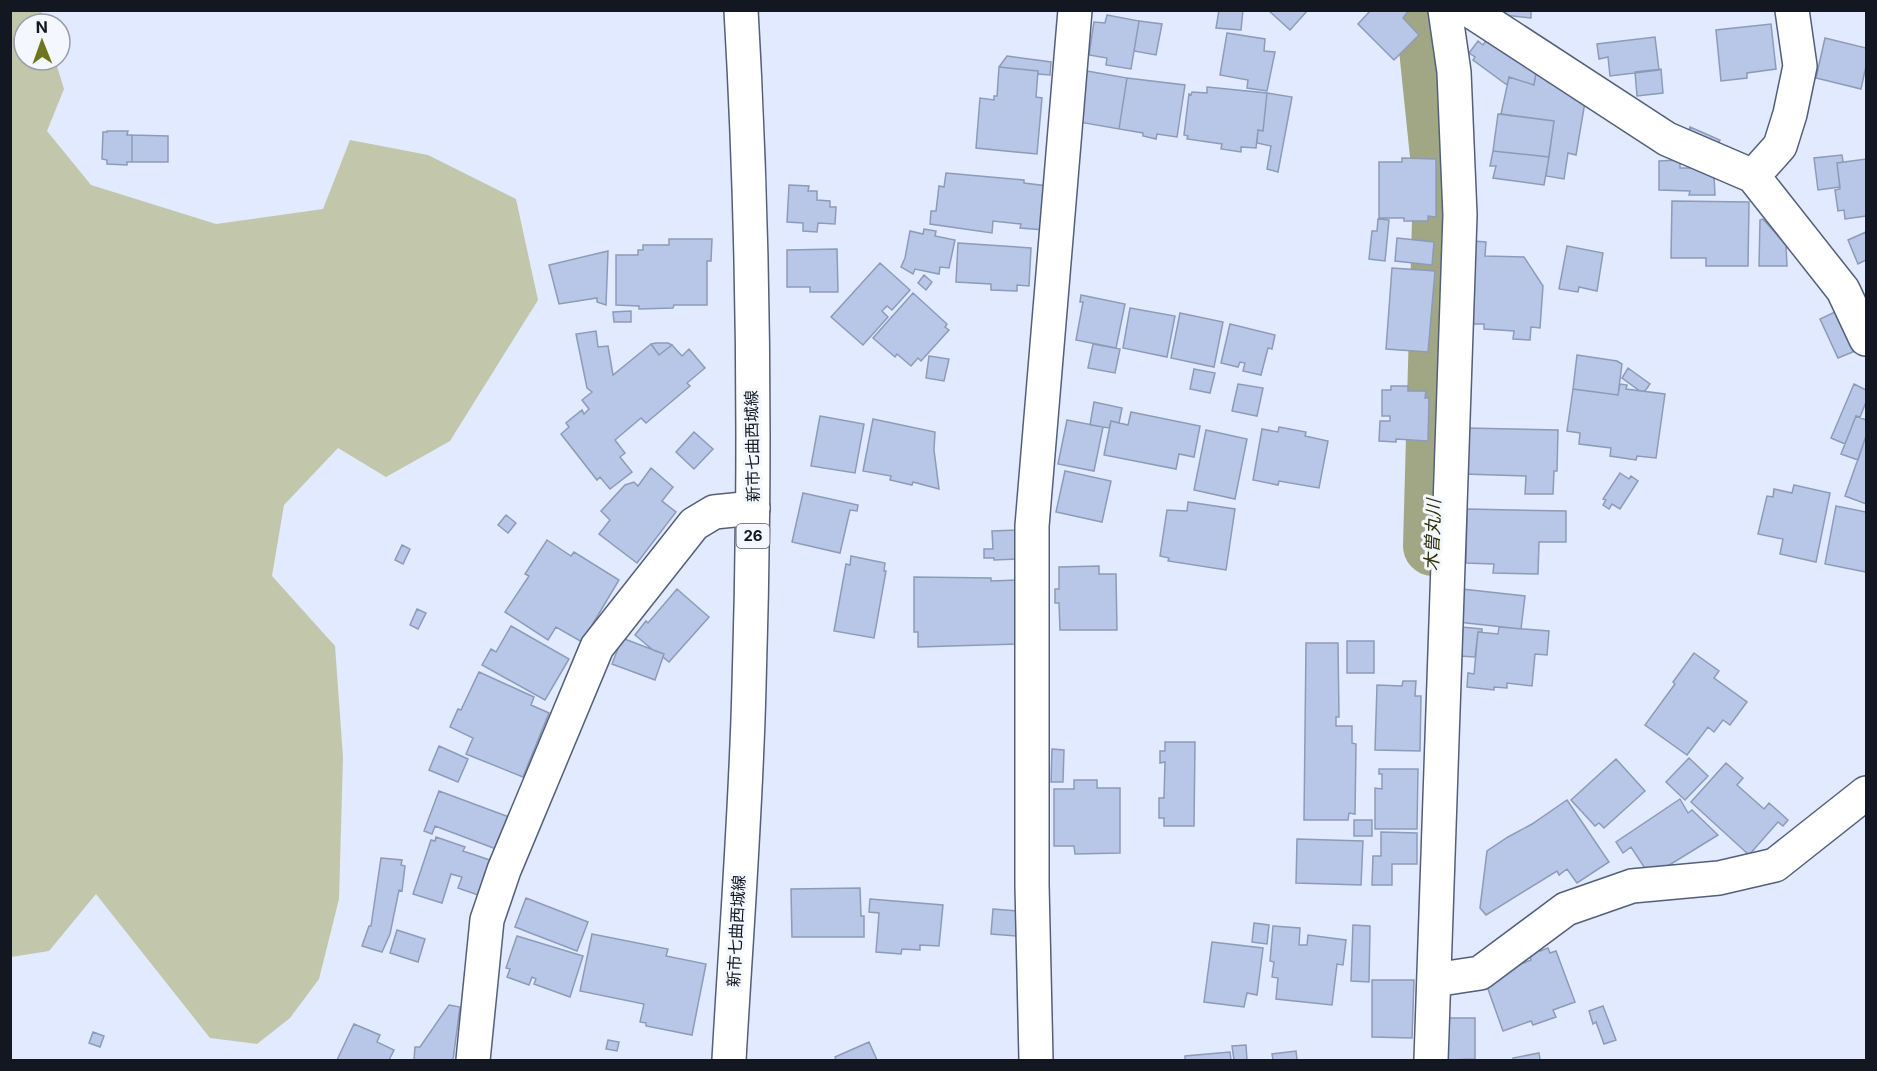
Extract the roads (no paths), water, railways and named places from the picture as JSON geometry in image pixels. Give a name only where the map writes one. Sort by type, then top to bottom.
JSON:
[{"type":"street","name":"新市七曲西城線","points":[[729,1060],[749,689],[753,508],[748,152],[741,10]]},
{"type":"street","points":[[1036,1060],[1032,885],[1032,526],[1075,10]]},
{"type":"street","points":[[1431,1060],[1460,215],[1454,72],[1445,10]]},
{"type":"street","points":[[1469,10],[1667,139],[1753,176],[1843,290],[1866,339]]},
{"type":"street","points":[[1753,176],[1780,146],[1790,114],[1800,66],[1792,10]]},
{"type":"street","points":[[474,1060],[487,920],[504,870],[597,647],[694,524],[714,512],[753,508]]},
{"type":"street","points":[[1434,980],[1480,973],[1566,909],[1632,886],[1719,878],[1775,865],[1866,794]]},
{"type":"waterway","name":"木曽丸川","points":[[1425,10],[1443,185],[1433,546]]}]
